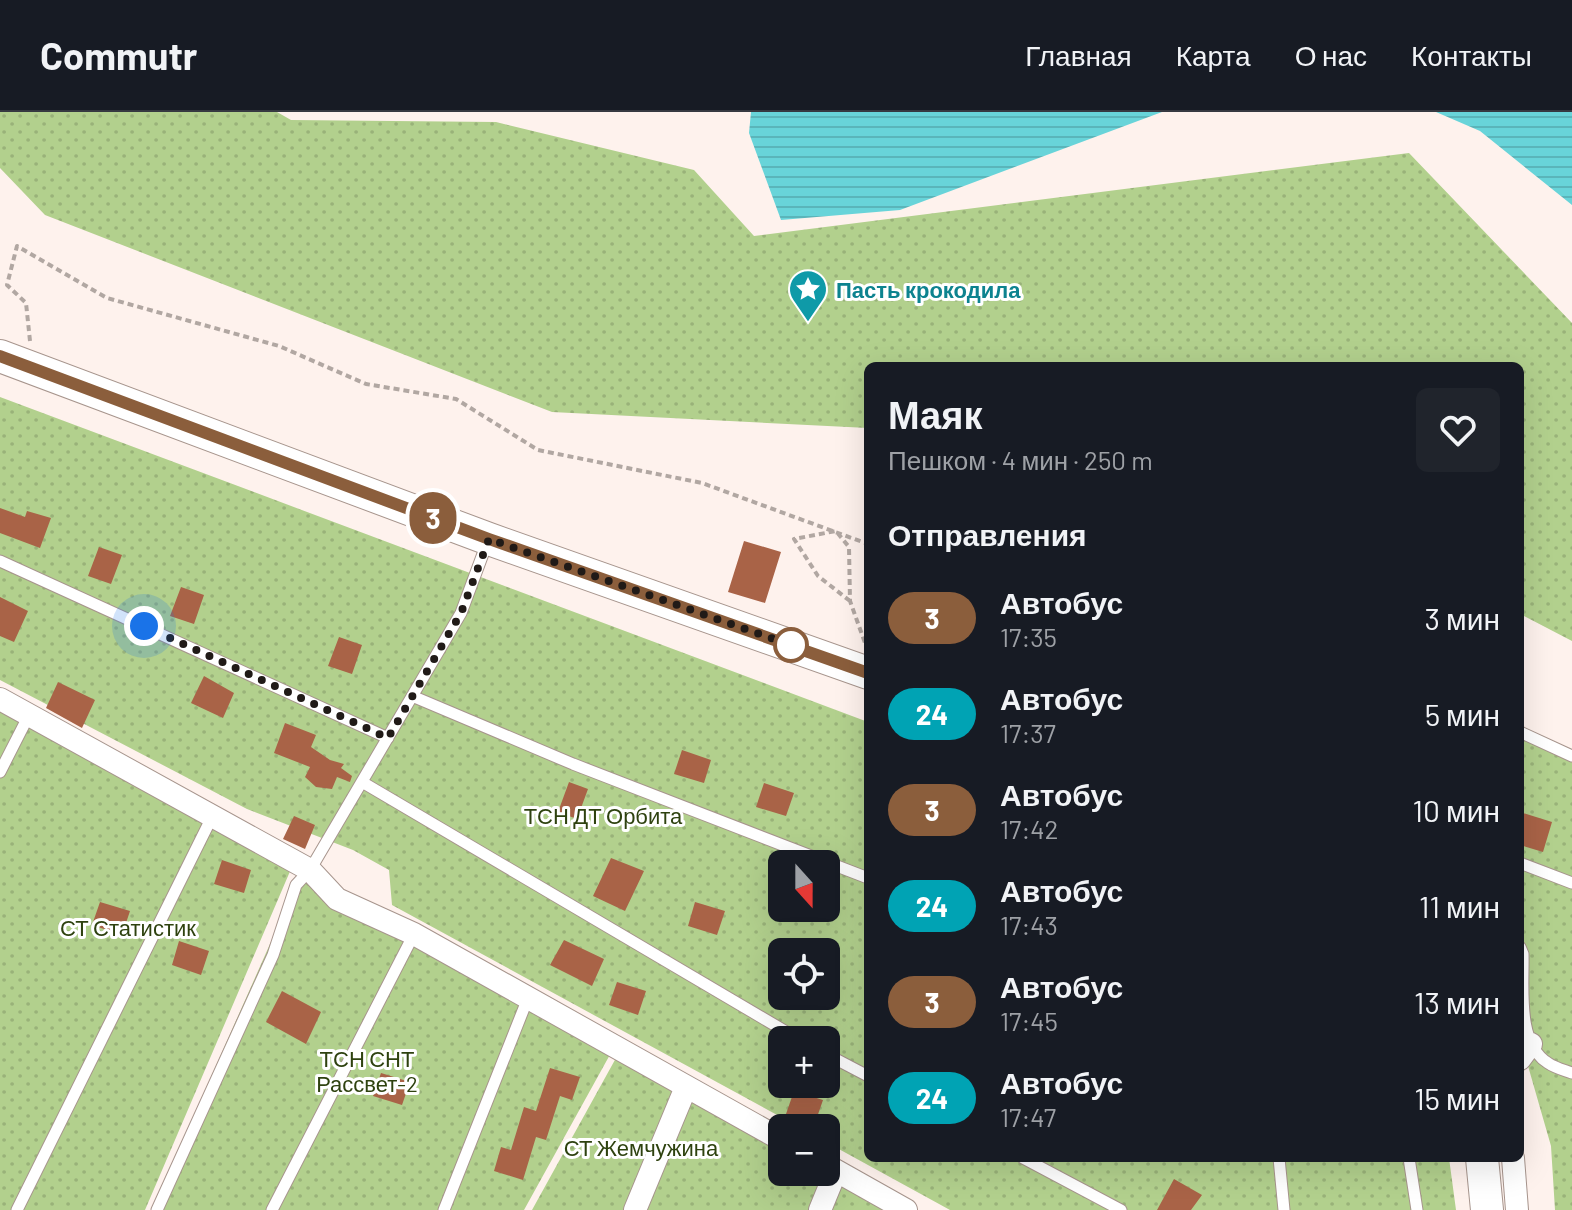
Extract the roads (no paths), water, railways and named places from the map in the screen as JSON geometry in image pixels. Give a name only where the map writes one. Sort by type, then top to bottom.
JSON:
[{"type":"main road","points":[[0,356],[489,539],[864,672]]},
{"type":"main road","points":[[1482,1162],[1487,1210]]},
{"type":"street","points":[[0,699],[310,870],[337,899],[414,934],[768,1132]]},
{"type":"street","points":[[635,1210],[686,1087]]},
{"type":"street","points":[[1513,1162],[1517,1210]]},
{"type":"street","points":[[840,1173],[906,1210]]},
{"type":"street","points":[[820,1210],[826,1186]]},
{"type":"lane","points":[[157,1210],[273,955],[296,885],[310,870],[461,613],[489,539]]},
{"type":"lane","points":[[0,561],[388,738]]},
{"type":"lane","points":[[412,696],[573,764],[864,876]]},
{"type":"lane","points":[[0,772],[29,715]]},
{"type":"lane","points":[[1524,734],[1572,756]]},
{"type":"lane","points":[[362,782],[776,1026]]},
{"type":"lane","points":[[17,1210],[213,815]]},
{"type":"lane","points":[[1524,865],[1572,883]]},
{"type":"lane","points":[[272,1210],[414,934]]},
{"type":"lane","points":[[1524,989],[1526,1051],[1572,1073]]},
{"type":"lane","points":[[444,1210],[528,998]]},
{"type":"lane","points":[[840,1061],[864,1074]]},
{"type":"lane","points":[[1031,1162],[1121,1210]]},
{"type":"lane","points":[[1279,1162],[1284,1210]]},
{"type":"lane","points":[[1410,1162],[1417,1210]]},
{"type":"water","points":[[751,112],[1162,112],[900,210],[781,220],[749,133]]},
{"type":"water","points":[[1436,112],[1572,112],[1572,205],[1480,131]]},
{"type":"place","name":"Пасть крокодила","points":[[808,323]]},
{"type":"park label","name":"ТСН ДТ Орбита","points":[[603,815]]},
{"type":"park label","name":"СТ Статистик","points":[[128,927]]},
{"type":"park label","name":"ТСН СНТ Рассвет-2","points":[[367,1070]]},
{"type":"park label","name":"СТ Жемчужина","points":[[641,1147]]}]
